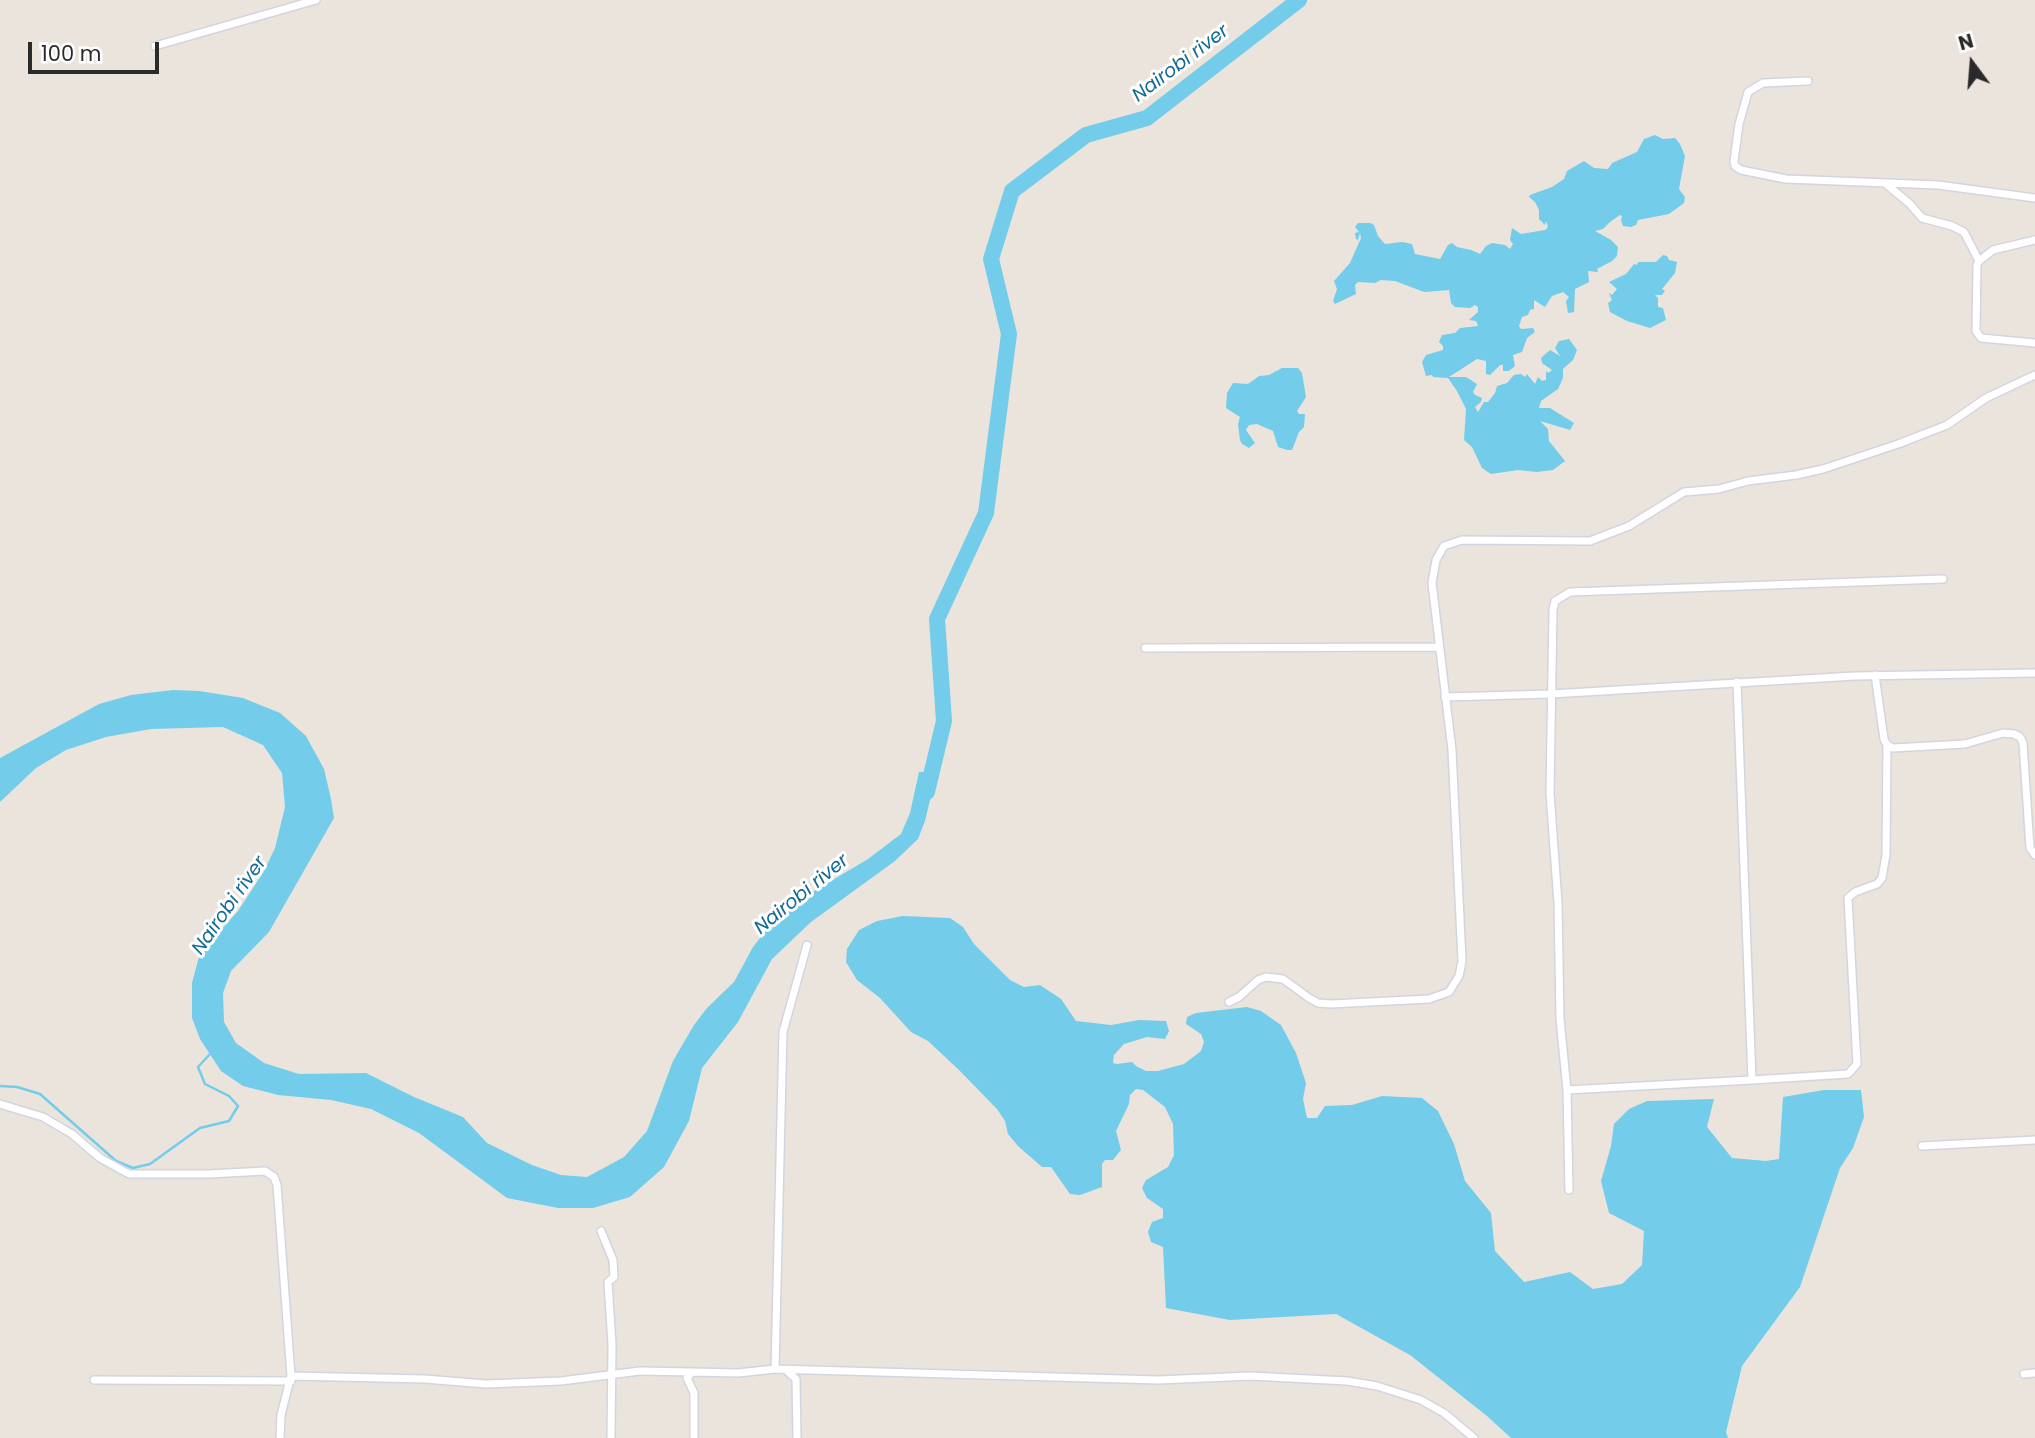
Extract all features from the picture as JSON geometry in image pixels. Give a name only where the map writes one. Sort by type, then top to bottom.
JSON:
[{"type":"street","points":[[155,46],[316,0]]},
{"type":"street","points":[[1808,81],[1763,83],[1748,92],[1739,124],[1735,166],[1741,170],[1786,179],[1938,185],[2035,198]]},
{"type":"street","points":[[1885,184],[1910,204],[1922,218],[1964,232],[1979,261]]},
{"type":"street","points":[[2035,240],[1993,250],[1977,265],[1977,334],[1980,338],[2035,343]]},
{"type":"street","points":[[1229,1002],[1239,998],[1258,980],[1266,978],[1283,979],[1318,1003],[1331,1004],[1429,999],[1449,992],[1455,984],[1462,961],[1452,750],[1432,583],[1438,552],[1444,546],[1452,541],[1462,540],[1590,541],[1629,526],[1684,492],[1719,489],[1748,481],[1823,469],[1898,444],[1947,425],[1986,398],[2035,374]]},
{"type":"street","points":[[1569,1190],[1567,1090],[1560,1020],[1558,903],[1550,793],[1555,601],[1570,592],[1943,579]]},
{"type":"street","points":[[1145,648],[1438,647]]},
{"type":"street","points":[[1445,697],[1551,694],[1875,675],[2035,673]]},
{"type":"street","points":[[1567,1090],[1848,1074],[1857,1064],[1848,898],[1855,892],[1878,884],[1882,878],[1886,855],[1887,745],[1875,675]]},
{"type":"street","points":[[1737,682],[1752,1080]]},
{"type":"street","points":[[1887,745],[1893,748],[1965,744],[2003,733],[2020,737],[2030,848],[2035,855]]},
{"type":"street","points":[[775,1369],[783,1032],[807,945]]},
{"type":"street","points":[[0,1104],[43,1117],[72,1134],[100,1158],[129,1174],[265,1171],[274,1177],[277,1185],[291,1378],[281,1415],[280,1438]]},
{"type":"street","points":[[1922,1146],[2035,1140]]},
{"type":"street","points":[[601,1231],[613,1260],[614,1277],[608,1282],[612,1333],[611,1438]]},
{"type":"street","points":[[94,1380],[425,1379],[486,1384],[561,1381],[654,1370],[738,1373],[775,1369],[1158,1380],[1251,1376],[1377,1385],[1421,1400],[1444,1413],[1474,1438]]},
{"type":"street","points":[[692,1371],[687,1378],[694,1393],[694,1438]]},
{"type":"street","points":[[786,1371],[796,1379],[797,1438]]},
{"type":"street","points":[[2024,1374],[2035,1373]]},
{"type":"water","points":[[1655,135],[1663,139],[1675,138],[1680,144],[1685,156],[1679,189],[1685,197],[1684,203],[1669,214],[1638,220],[1636,225],[1631,227],[1623,226],[1620,215],[1603,229],[1595,231],[1618,247],[1617,256],[1597,269],[1598,272],[1588,271],[1589,282],[1575,289],[1574,312],[1568,313],[1566,301],[1569,297],[1563,292],[1552,296],[1545,307],[1534,300],[1534,309],[1522,317],[1519,326],[1521,329],[1533,328],[1535,332],[1527,338],[1522,352],[1513,355],[1515,366],[1509,371],[1503,371],[1503,365],[1500,365],[1490,375],[1486,374],[1486,361],[1477,359],[1449,377],[1466,377],[1477,384],[1473,392],[1482,398],[1475,407],[1478,412],[1484,402],[1488,402],[1495,393],[1497,386],[1507,383],[1514,375],[1521,374],[1525,377],[1527,374],[1535,384],[1538,377],[1542,381],[1546,380],[1546,371],[1548,373],[1552,370],[1542,363],[1541,358],[1550,350],[1560,356],[1555,348],[1559,341],[1569,339],[1577,350],[1573,360],[1563,369],[1563,378],[1558,389],[1541,401],[1539,408],[1550,408],[1574,423],[1570,430],[1540,421],[1548,429],[1549,441],[1565,461],[1553,470],[1518,470],[1491,474],[1482,468],[1472,447],[1464,440],[1466,409],[1457,391],[1448,378],[1426,376],[1422,362],[1426,355],[1443,350],[1439,342],[1442,335],[1455,333],[1460,328],[1478,326],[1476,321],[1469,320],[1478,312],[1478,307],[1455,307],[1451,303],[1449,290],[1424,292],[1395,281],[1381,280],[1375,283],[1358,282],[1355,285],[1356,294],[1335,304],[1333,301],[1337,289],[1334,281],[1350,263],[1361,238],[1360,233],[1358,240],[1356,239],[1355,233],[1359,232],[1355,227],[1358,223],[1370,223],[1385,244],[1412,244],[1415,254],[1440,259],[1452,243],[1480,254],[1492,243],[1505,245],[1510,249],[1513,244],[1510,240],[1512,228],[1521,234],[1545,230],[1548,227],[1546,221],[1545,225],[1539,219],[1539,210],[1530,195],[1552,187],[1564,179],[1567,171],[1584,161],[1594,168],[1608,169],[1612,163],[1637,152],[1644,139]]},
{"type":"water","points":[[1663,255],[1677,262],[1675,273],[1662,289],[1665,291],[1662,295],[1655,295],[1666,320],[1650,328],[1610,312],[1608,303],[1612,300],[1609,293],[1612,295],[1617,289],[1609,282],[1626,274],[1638,262],[1656,262]]},
{"type":"water","points":[[1282,368],[1298,368],[1302,373],[1306,397],[1297,411],[1299,414],[1305,414],[1304,427],[1299,432],[1292,450],[1287,450],[1278,447],[1273,431],[1257,424],[1249,425],[1246,430],[1255,443],[1249,448],[1240,440],[1240,417],[1226,408],[1227,393],[1233,383],[1248,384],[1259,376],[1269,375]]},
{"type":"water","points":[[173,690],[243,698],[280,713],[306,736],[324,769],[331,799],[334,818],[269,932],[231,971],[223,993],[224,1022],[236,1043],[264,1063],[299,1074],[366,1073],[463,1117],[487,1143],[532,1165],[561,1175],[587,1177],[624,1157],[647,1131],[673,1061],[694,1025],[734,982],[753,947],[782,910],[868,859],[901,834],[910,813],[919,772],[937,771],[918,839],[895,861],[811,922],[772,959],[738,1022],[702,1068],[689,1121],[664,1167],[630,1197],[593,1208],[558,1208],[507,1198],[419,1133],[371,1109],[331,1100],[278,1095],[243,1086],[221,1071],[200,1039],[192,1018],[192,983],[200,953],[238,911],[264,871],[275,848],[285,807],[282,773],[263,745],[223,727],[151,729],[106,737],[66,750],[36,768],[0,802],[0,758],[99,704],[131,695]]},
{"type":"water","points":[[903,916],[950,918],[963,927],[974,944],[1010,980],[1024,987],[1040,985],[1061,999],[1076,1021],[1111,1025],[1139,1020],[1166,1021],[1169,1031],[1165,1039],[1147,1037],[1124,1044],[1114,1055],[1113,1063],[1132,1062],[1146,1071],[1158,1071],[1184,1064],[1201,1051],[1204,1042],[1201,1034],[1186,1024],[1187,1017],[1196,1013],[1247,1007],[1261,1011],[1281,1025],[1296,1053],[1306,1083],[1303,1099],[1307,1118],[1317,1118],[1325,1106],[1352,1105],[1382,1096],[1422,1098],[1438,1111],[1454,1144],[1465,1181],[1491,1213],[1495,1251],[1524,1282],[1570,1272],[1593,1289],[1622,1284],[1642,1265],[1644,1231],[1609,1213],[1601,1181],[1614,1124],[1629,1109],[1647,1101],[1714,1099],[1707,1127],[1732,1158],[1766,1161],[1779,1159],[1783,1097],[1824,1090],[1861,1090],[1864,1117],[1853,1148],[1840,1168],[1800,1287],[1742,1366],[1726,1432],[1728,1438],[1511,1438],[1410,1355],[1336,1314],[1230,1320],[1166,1308],[1163,1247],[1151,1242],[1148,1232],[1152,1222],[1163,1218],[1163,1209],[1147,1198],[1142,1188],[1146,1180],[1168,1167],[1174,1155],[1173,1124],[1165,1107],[1143,1090],[1136,1089],[1130,1095],[1129,1104],[1116,1131],[1121,1150],[1113,1160],[1105,1160],[1102,1164],[1102,1187],[1080,1195],[1070,1194],[1051,1167],[1042,1167],[1018,1146],[1008,1134],[1005,1121],[997,1109],[928,1041],[911,1032],[880,998],[857,980],[846,962],[847,949],[859,930],[877,921]]},
{"type":"waterway","name":"Nairobi river","points":[[927,792],[944,721],[937,619],[986,513],[1009,334],[991,259],[1012,191],[1086,135],[1147,118],[1299,0]]},
{"type":"waterway","points":[[0,1086],[17,1087],[40,1094],[116,1161],[133,1168],[150,1164],[200,1128],[229,1121],[238,1106],[229,1096],[205,1084],[198,1067],[210,1054]]}]
